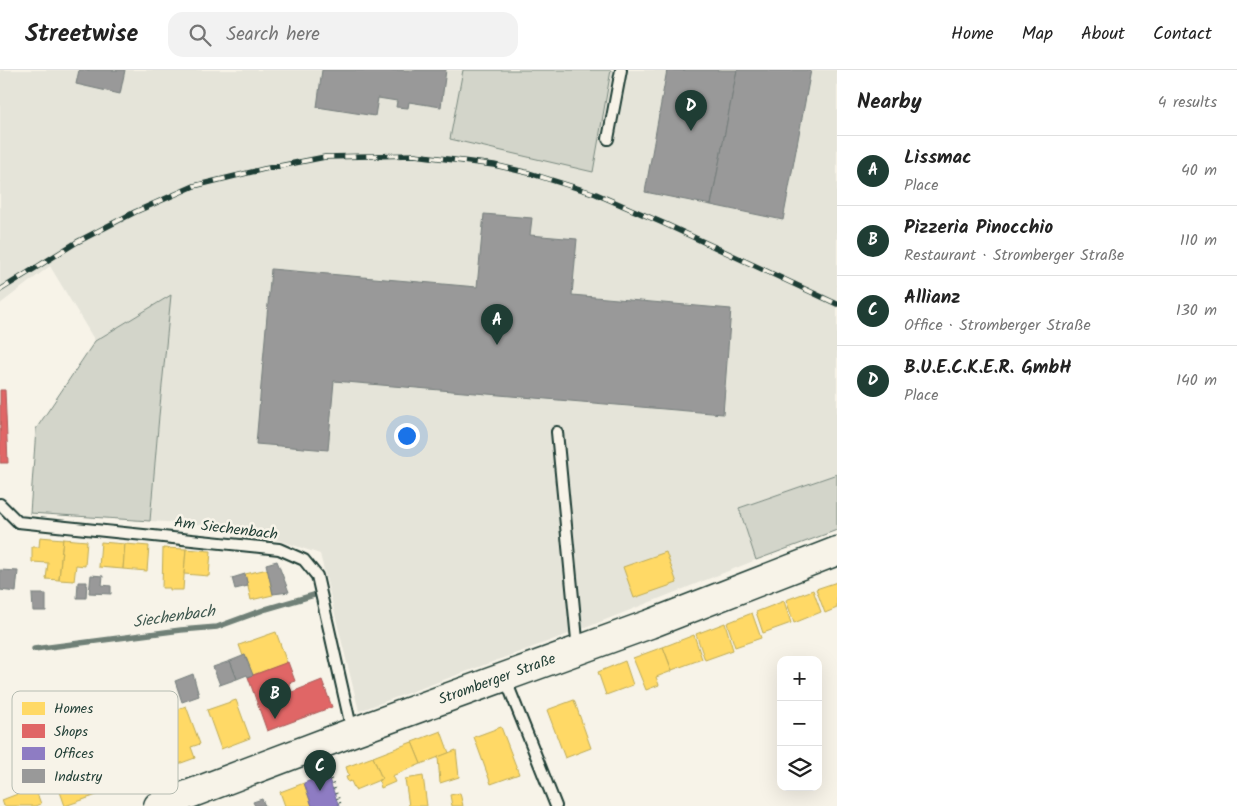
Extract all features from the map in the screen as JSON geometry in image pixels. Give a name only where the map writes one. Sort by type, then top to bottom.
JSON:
[{"type":"main road","name":"Stromberger Straße","points":[[158,806],[352,732],[650,624],[837,551]]},
{"type":"lane","points":[[608,139],[622,70]]},
{"type":"lane","points":[[557,432],[578,650]]},
{"type":"lane","name":"Am Siechenbach","points":[[0,504],[18,522],[279,549],[304,560],[317,576],[352,732]]},
{"type":"lane","points":[[505,677],[556,806]]},
{"type":"path","points":[[318,746],[341,806]]},
{"type":"shaded area","points":[[0,70],[837,70],[837,474],[739,508],[756,560],[590,626],[359,711],[320,554],[239,527],[150,521],[170,296],[95,341],[50,266],[0,304]]},
{"type":"shaded area","points":[[463,70],[611,70],[593,172],[450,139]]},
{"type":"shaded area","points":[[171,295],[150,521],[30,513],[36,429],[95,341]]},
{"type":"shaded area","points":[[837,474],[837,530],[756,560],[739,508]]},
{"type":"building: Homes","points":[[40,537],[63,539],[59,580],[46,579],[48,563],[32,562],[32,547],[39,547]]},
{"type":"building: Homes","points":[[63,539],[87,541],[85,566],[76,565],[74,581],[59,580]]},
{"type":"building: Homes","points":[[101,542],[125,544],[123,569],[99,567]]},
{"type":"building: Homes","points":[[125,544],[149,546],[147,571],[123,569]]},
{"type":"building: Homes","points":[[163,548],[186,549],[183,590],[162,588]]},
{"type":"building: Homes","points":[[186,549],[211,551],[209,576],[184,574]]},
{"type":"building: Homes","points":[[666,552],[677,583],[634,598],[623,567]]},
{"type":"building: Homes","points":[[268,569],[273,595],[251,600],[245,574]]},
{"type":"building: Homes","points":[[837,582],[837,608],[825,613],[816,589]]},
{"type":"building: Homes","points":[[813,590],[821,612],[794,623],[786,600]]},
{"type":"building: Homes","points":[[784,601],[791,623],[763,633],[756,612]]},
{"type":"building: Homes","points":[[752,613],[761,638],[735,647],[727,623]]},
{"type":"building: Homes","points":[[725,623],[733,650],[705,660],[696,634]]},
{"type":"building: Homes","points":[[276,632],[287,663],[253,675],[239,645]]},
{"type":"building: Homes","points":[[694,635],[702,659],[672,670],[663,647]]},
{"type":"building: Homes","points":[[663,647],[672,671],[656,677],[659,685],[646,690],[633,658]]},
{"type":"building: Homes","points":[[625,661],[633,685],[606,695],[598,672]]},
{"type":"building: Homes","points":[[236,700],[250,738],[221,749],[207,710]]},
{"type":"building: Homes","points":[[574,700],[591,748],[565,758],[547,710]]},
{"type":"building: Homes","points":[[186,706],[200,744],[191,747],[195,758],[178,764],[178,709]]},
{"type":"building: Homes","points":[[501,727],[519,774],[491,784],[474,737]]},
{"type":"building: Homes","points":[[441,731],[449,753],[421,764],[412,742]]},
{"type":"building: Homes","points":[[412,742],[421,764],[392,776],[395,782],[381,788],[379,780],[382,779],[373,757]]},
{"type":"building: Homes","points":[[456,750],[459,777],[440,783],[438,757]]},
{"type":"building: Homes","points":[[373,757],[382,779],[355,790],[351,781],[348,782],[346,777],[349,776],[346,767]]},
{"type":"building: Homes","points":[[423,776],[427,806],[409,806],[405,779]]},
{"type":"building: Homes","points":[[304,783],[312,806],[285,806],[280,792]]},
{"type":"building: Homes","points":[[460,793],[463,806],[452,806],[450,795]]},
{"type":"building: Homes","points":[[17,794],[37,794],[41,804],[36,806],[4,806],[2,800]]},
{"type":"building: Homes","points":[[61,794],[90,794],[91,797],[65,806]]},
{"type":"building: Shops","points":[[0,390],[5,390],[8,463],[0,463]]},
{"type":"building: Shops","points":[[288,662],[295,681],[289,683],[292,692],[322,680],[332,707],[267,731],[248,677]]},
{"type":"building: Offices","points":[[327,774],[339,806],[312,806],[304,783]]},
{"type":"building: Industry","points":[[79,70],[125,70],[120,94],[76,84]]},
{"type":"building: Industry","points":[[322,70],[446,70],[441,107],[409,102],[408,108],[396,107],[397,101],[378,98],[375,116],[317,107]]},
{"type":"building: Industry","points":[[667,70],[737,70],[711,205],[645,192]]},
{"type":"building: Industry","points":[[737,70],[811,70],[783,220],[711,205]]},
{"type":"building: Industry","points":[[484,214],[532,218],[530,235],[577,239],[572,295],[731,309],[723,414],[334,381],[328,450],[256,444],[271,269],[477,287]]},
{"type":"building: Industry","points":[[277,561],[289,592],[273,594],[266,564]]},
{"type":"building: Industry","points":[[0,570],[18,571],[16,592],[0,590]]},
{"type":"building: Industry","points":[[245,574],[248,586],[235,589],[232,578]]},
{"type":"building: Industry","points":[[91,575],[103,576],[102,585],[111,586],[111,594],[89,593]]},
{"type":"building: Industry","points":[[78,582],[87,582],[86,598],[77,598]]},
{"type":"building: Industry","points":[[32,594],[46,594],[46,611],[33,611]]},
{"type":"building: Industry","points":[[245,655],[253,675],[237,679],[230,661]]},
{"type":"building: Industry","points":[[230,661],[237,679],[220,685],[213,667]]},
{"type":"building: Industry","points":[[193,674],[199,696],[182,702],[175,681]]},
{"type":"building: Industry","points":[[262,799],[265,806],[255,806],[253,802]]},
{"type":"waterway","name":"Siechenbach","points":[[34,649],[217,627],[266,609],[314,595]]},
{"type":"railway","points":[[0,290],[77,242],[135,212],[194,186],[325,157],[415,155],[494,165],[529,173],[596,194],[837,304]]},
{"type":"place","name":"B.U.E.C.K.E.R. GmbH","points":[[691,131]]},
{"type":"place","name":"Lissmac","points":[[497,345]]},
{"type":"place","name":"Pizzeria Pinocchio","points":[[275,719]]},
{"type":"place","name":"Allianz","points":[[320,791]]}]
